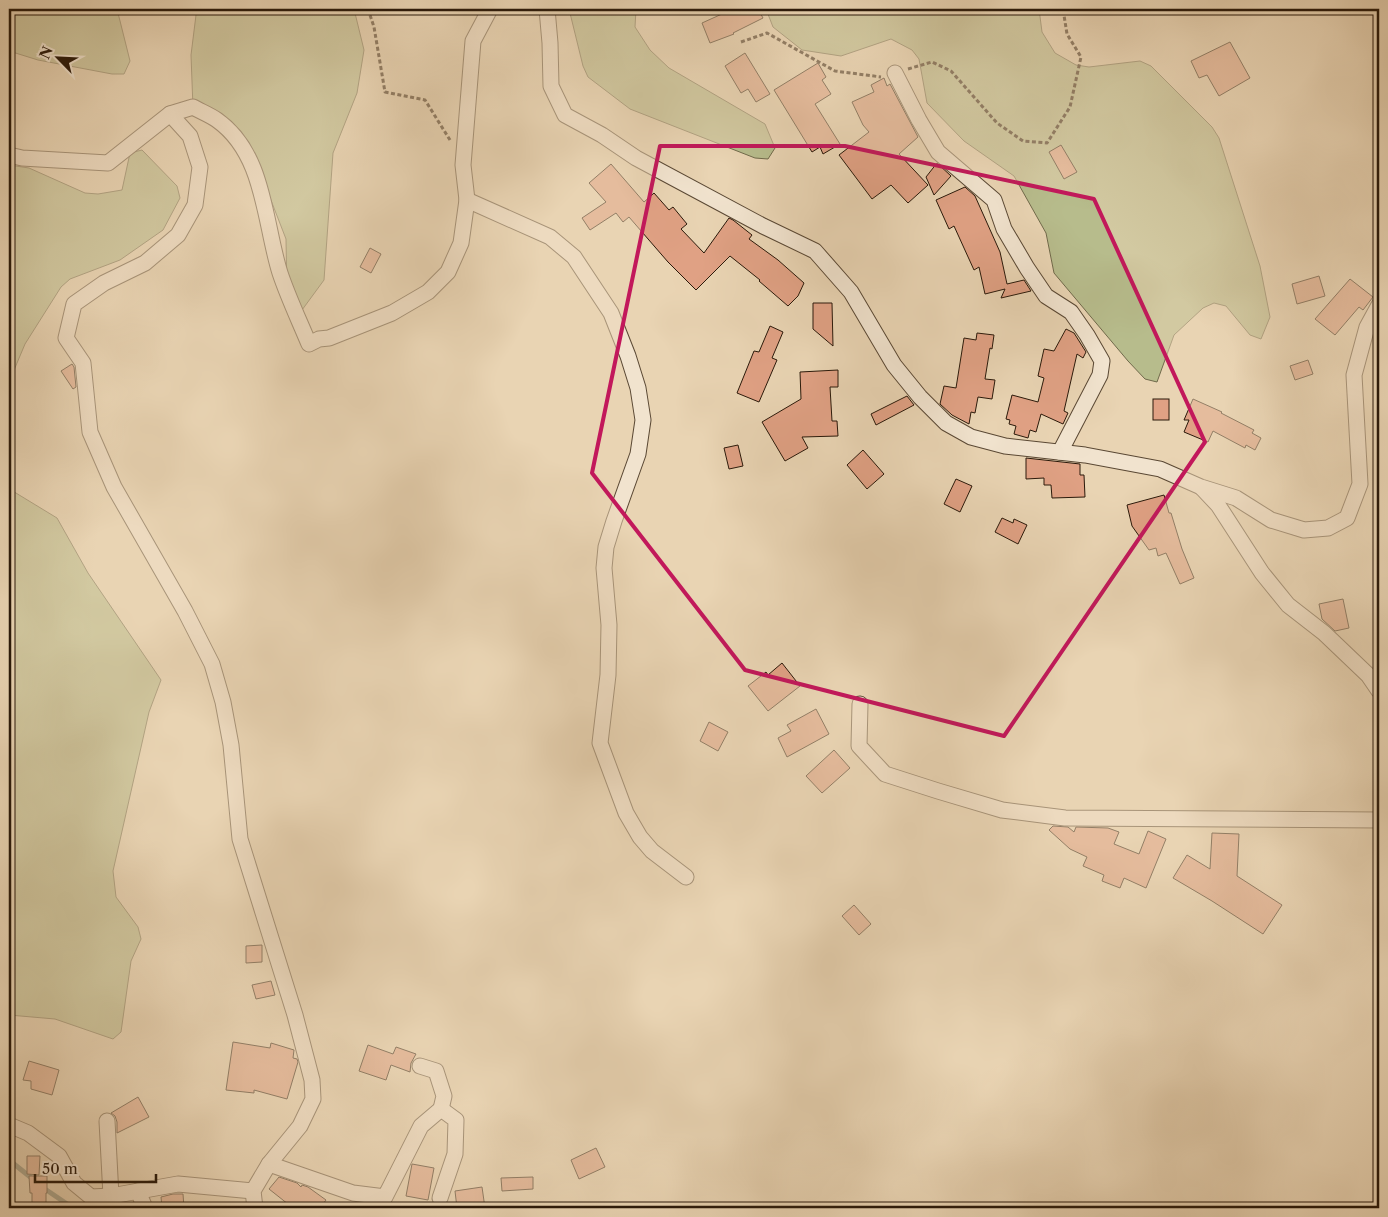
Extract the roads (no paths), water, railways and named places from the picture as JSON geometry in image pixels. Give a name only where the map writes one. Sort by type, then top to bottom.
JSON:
[{"type":"street","points":[[9,155],[22,158],[108,163],[170,114],[193,108],[217,120],[238,140],[250,161],[264,202],[280,272],[309,344],[319,339],[330,338],[392,313],[428,292],[448,272],[461,243],[467,200],[463,165],[474,41],[490,9]]},
{"type":"street","points":[[547,9],[551,86],[565,115],[602,135],[645,163],[763,226],[815,251],[851,292],[894,365],[920,397],[946,423],[971,437],[1005,446],[1060,452],[1160,469],[1201,487],[1236,498],[1271,520],[1304,530],[1328,528],[1348,518],[1360,484],[1354,375],[1367,327],[1379,305]]},
{"type":"street","points":[[895,73],[938,152],[994,200],[1004,228],[1027,268],[1046,296],[1071,312],[1088,335],[1102,361],[1100,375],[1060,452]]},
{"type":"street","points":[[170,114],[190,136],[200,168],[195,205],[178,235],[145,264],[104,283],[74,304],[66,338],[83,363],[90,432],[114,486],[185,611],[212,664],[223,702],[231,746],[240,839],[295,1015],[312,1080],[313,1099],[300,1126],[269,1164],[253,1191],[255,1208]]},
{"type":"street","points":[[467,200],[550,237],[574,258],[611,313],[628,356],[638,388],[643,420],[638,454],[606,548],[604,568],[609,625],[608,675],[600,743],[626,812],[640,837],[652,851],[686,877]]},
{"type":"street","points":[[1201,487],[1218,505],[1262,574],[1288,605],[1324,633],[1368,676],[1379,690]]},
{"type":"street","points":[[860,704],[859,746],[885,774],[1002,810],[1064,818],[1379,820]]},
{"type":"street","points":[[269,1164],[353,1193],[385,1197],[420,1126],[441,1109],[444,1096],[436,1072],[420,1066]]},
{"type":"street","points":[[440,1198],[455,1154],[456,1120],[441,1109]]},
{"type":"street","points":[[107,1121],[111,1196]]},
{"type":"street","points":[[9,1125],[28,1133],[59,1156],[74,1183],[91,1197],[111,1196],[178,1184],[253,1191]]},
{"type":"street","points":[[138,1191],[145,1208]]},
{"type":"waterway","points":[[9,1160],[34,1180]]},
{"type":"waterway","points":[[42,1187],[73,1208]]}]
